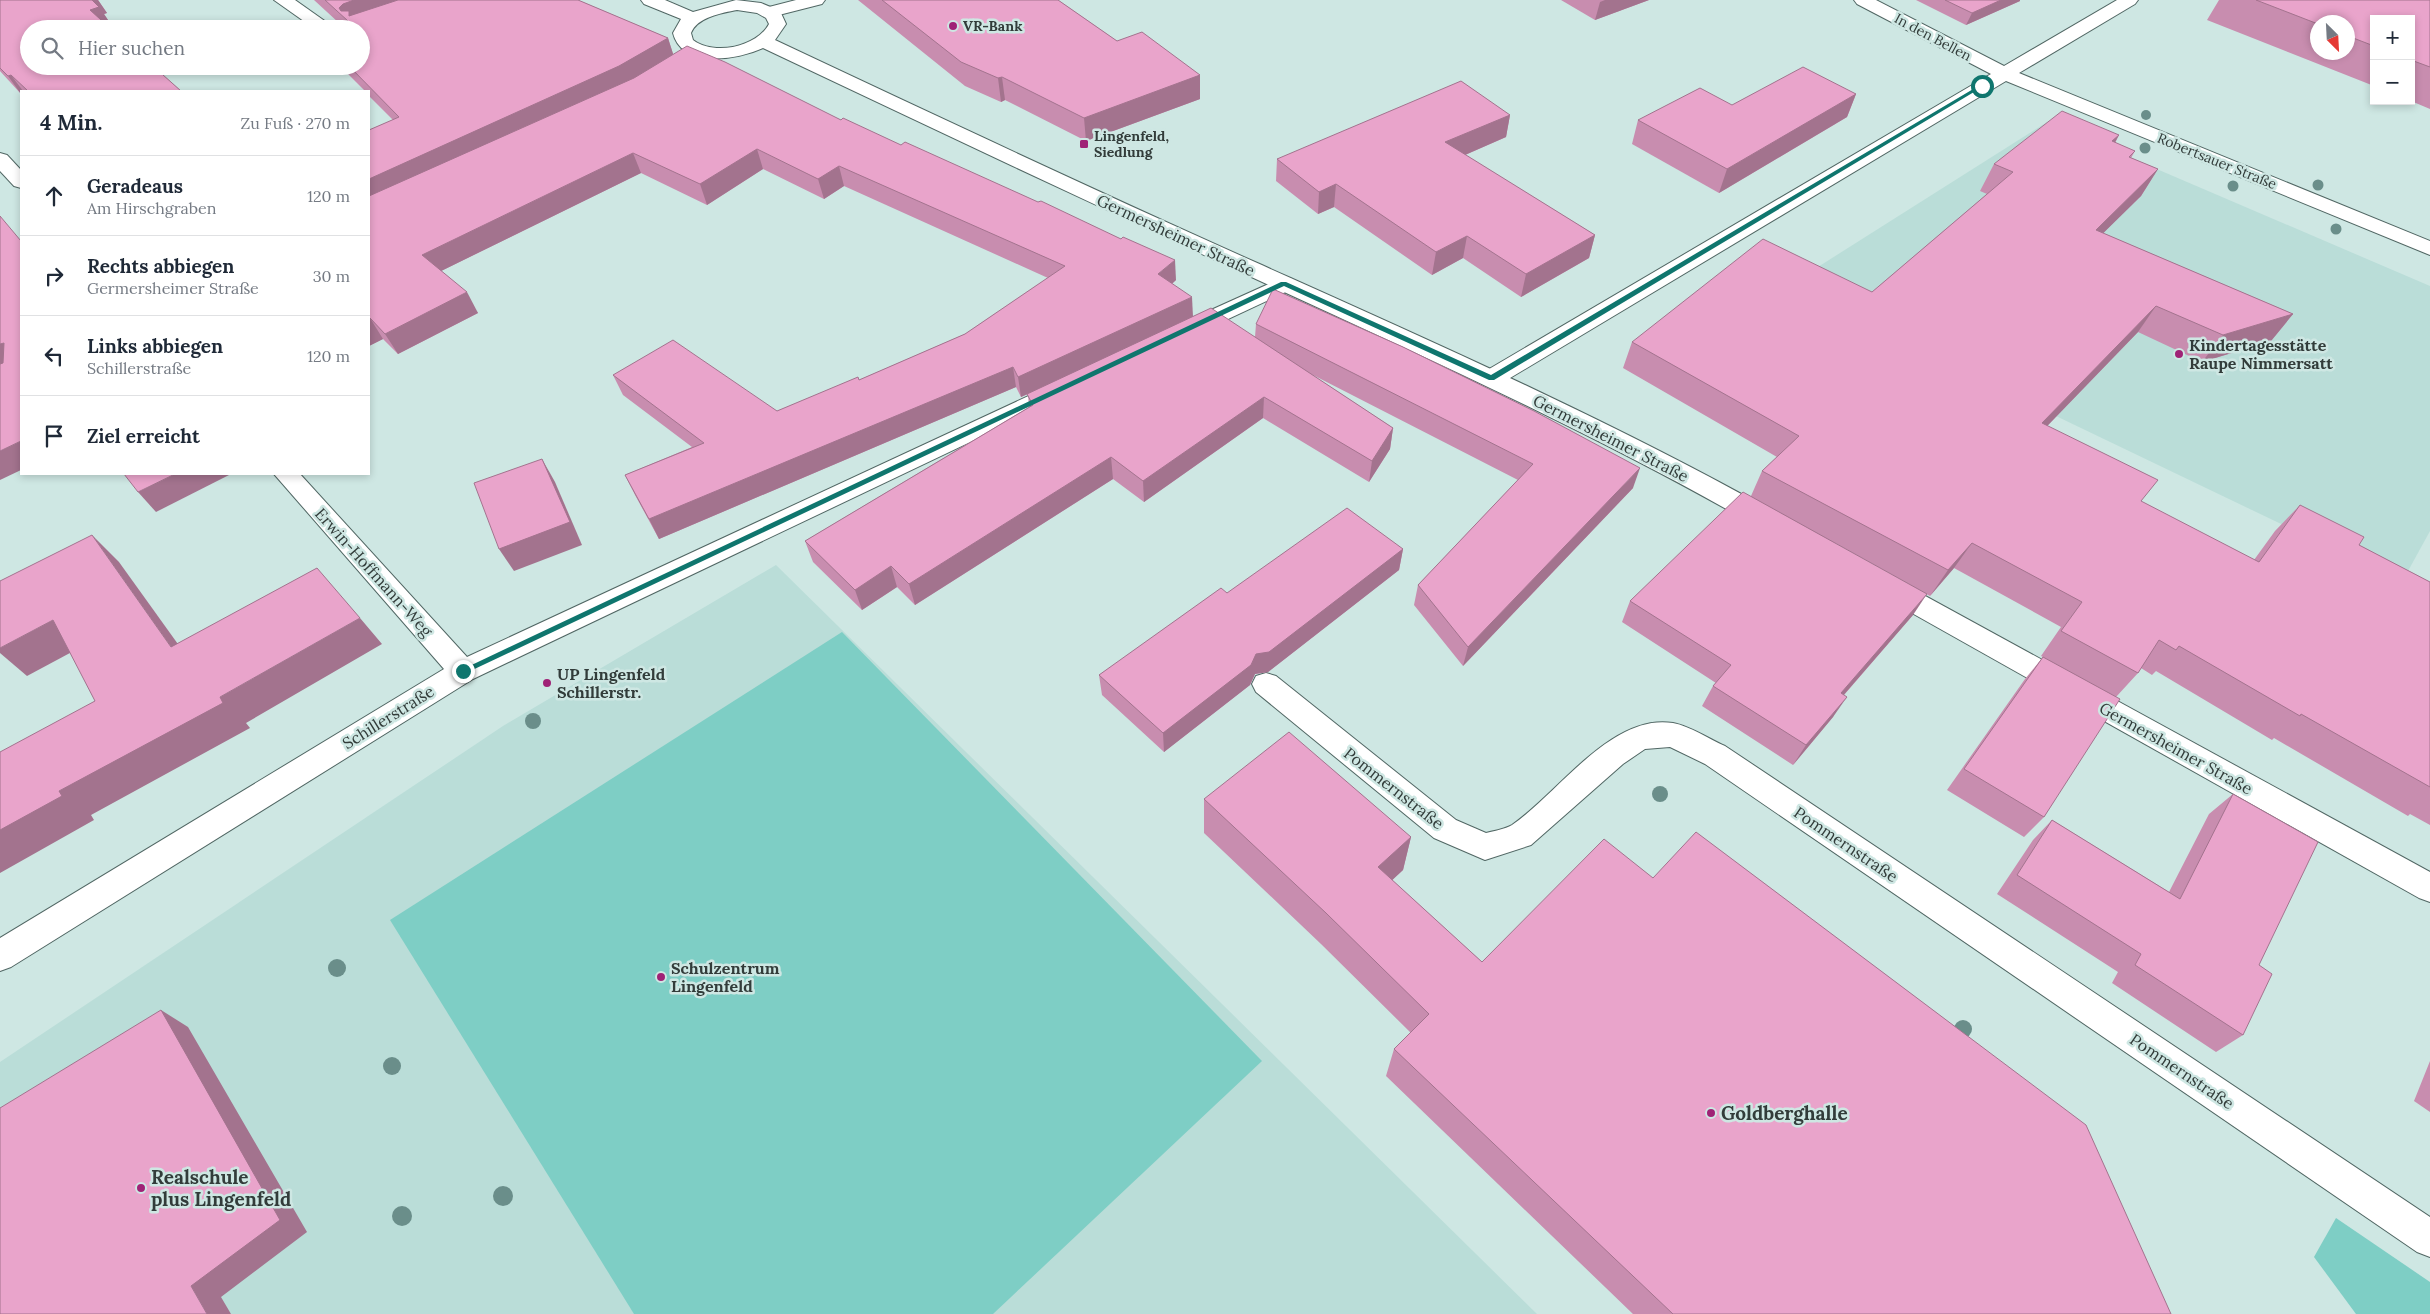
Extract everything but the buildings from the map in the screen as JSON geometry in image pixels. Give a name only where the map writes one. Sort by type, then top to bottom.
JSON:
[{"type":"street","points":[[283,0],[313,20]]},
{"type":"street","points":[[650,0],[693,18]]},
{"type":"street","points":[[771,12],[776,19],[777,26],[773,35],[764,42],[733,52],[701,51],[690,47],[684,40],[682,33],[686,25],[693,18],[721,7],[737,5],[756,7],[771,12],[816,0]]},
{"type":"street","name":"In den Bellen","points":[[1863,0],[2003,73]]},
{"type":"street","points":[[1492,378],[2003,73],[2129,0]]},
{"type":"street","name":"Germersheimer Straße","points":[[764,42],[1041,173],[1492,378],[1706,486],[1785,530]]},
{"type":"street","points":[[684,61],[701,51]]},
{"type":"street","name":"Robertsauer Straße","points":[[2003,73],[2430,248]]},
{"type":"street","points":[[0,159],[20,181]]},
{"type":"street","points":[[1166,339],[1284,284]]},
{"type":"street","name":"Schillerstraße","points":[[0,956],[463,671],[1085,377]]},
{"type":"street","name":"Erwin-Hoffmann-Weg","points":[[287,475],[463,671]]},
{"type":"street","name":"Germersheimer Straße","points":[[1863,574],[2430,888]]},
{"type":"street","name":"Pommernstraße","points":[[1266,684],[1445,829],[1485,847],[1520,836],[1613,755],[1640,737],[1672,735],[1698,747],[1723,760],[2430,1239]]},
{"type":"shaded area","name":"Kindertagesstätte Raupe Nimmersatt","points":[[2047,122],[2430,286],[2430,531],[2402,582],[1985,382],[1791,284]]},
{"type":"shaded area","name":"Schulzentrum Lingenfeld","points":[[776,565],[1537,1314],[0,1314],[0,1062],[503,726]]},
{"type":"shaded area","points":[[842,632],[1262,1061],[993,1314],[634,1314],[390,920]]},
{"type":"shaded area","points":[[2336,1218],[2430,1282],[2430,1314],[2356,1314],[2314,1257]]},
{"type":"place","name":"VR-Bank","points":[[953,26]]},
{"type":"place","name":"Lingenfeld, Siedlung","points":[[1084,144]]},
{"type":"place","name":"Kindertagesstätte Raupe Nimmersatt","points":[[2179,354]]},
{"type":"place","name":"UP Lingenfeld Schillerstr.","points":[[547,683]]},
{"type":"place","name":"Schulzentrum Lingenfeld","points":[[661,977]]},
{"type":"place","name":"Goldberghalle","points":[[1711,1113]]},
{"type":"place","name":"Realschule plus Lingenfeld","points":[[141,1188]]},
{"type":"route","points":[[463,671],[1284,284],[1492,378],[1982,86]]}]
